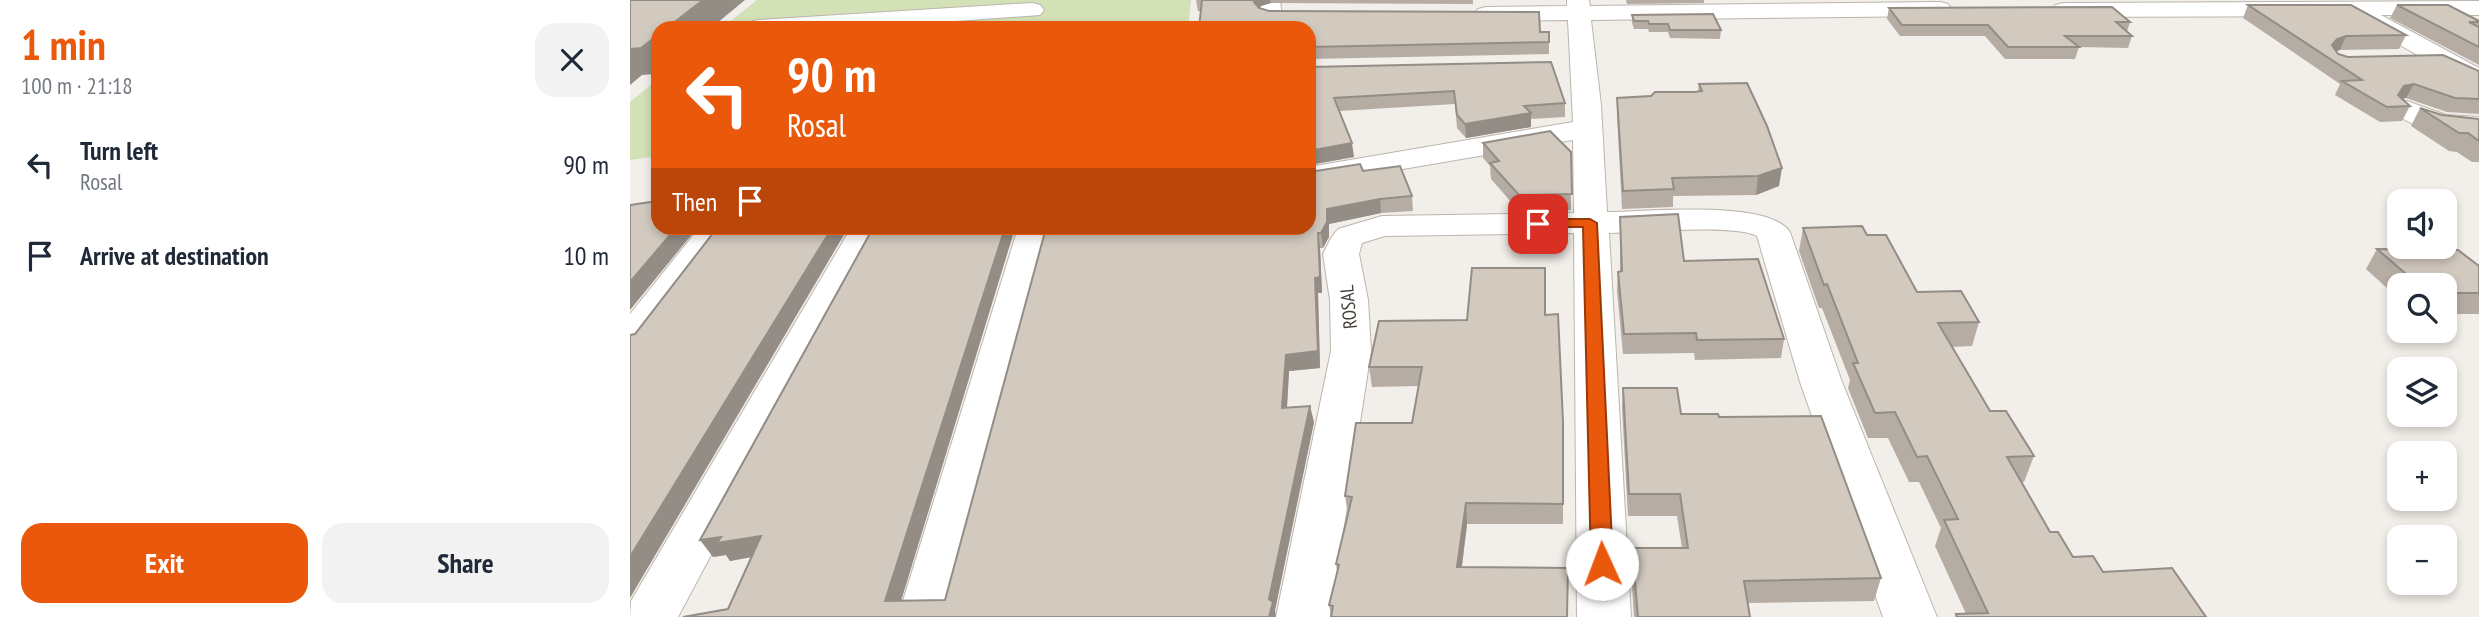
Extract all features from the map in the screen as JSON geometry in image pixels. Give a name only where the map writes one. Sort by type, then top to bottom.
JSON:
[{"type":"street","points":[[855,21],[881,0]]},
{"type":"street","points":[[2038,10],[2343,4],[2479,8]]},
{"type":"street","points":[[2343,4],[2479,79]]},
{"type":"street","points":[[1579,7],[1569,64],[1597,113],[1590,223],[1604,617]]},
{"type":"street","points":[[1464,14],[1579,7],[1943,7]]},
{"type":"street","points":[[890,21],[1032,10]]},
{"type":"street","points":[[1270,14],[1298,13]]},
{"type":"street","points":[[2390,59],[2441,58]]},
{"type":"street","points":[[2407,109],[2431,122],[2455,127],[2479,126]]},
{"type":"street","points":[[1316,174],[1597,113]]},
{"type":"street","points":[[1590,223],[1738,222],[1766,225],[1773,232],[1821,382],[1910,617]]},
{"type":"street","name":"ROSAL","points":[[1303,617],[1351,351],[1349,300],[1341,254],[1343,245],[1350,236],[1382,226],[1590,223]]},
{"type":"street","points":[[630,341],[712,235]]},
{"type":"street","points":[[650,617],[864,235]]},
{"type":"street","points":[[925,617],[1033,235]]},
{"type":"green space","points":[[757,0],[1191,0],[1189,21],[731,21]]},
{"type":"green space","points":[[651,85],[651,157],[630,160],[630,102]]},
{"type":"building","points":[[630,0],[703,0],[676,21],[651,21],[651,40],[641,48],[630,49]]},
{"type":"building","points":[[1202,0],[1256,0],[1254,2],[1259,8],[1269,11],[1539,12],[1540,32],[1549,32],[1549,42],[1316,47],[1316,21],[1200,21]]},
{"type":"building","points":[[2248,5],[2351,5],[2406,35],[2346,36],[2337,39],[2332,45],[2338,54],[2348,57],[2443,55],[2479,71],[2479,99],[2455,98],[2414,84],[2404,86],[2398,95],[2410,106],[2387,107],[2342,81],[2362,80]]},
{"type":"building","points":[[2397,5],[2448,5],[2479,21],[2469,22],[2479,27],[2479,47]]},
{"type":"building","points":[[2112,7],[2130,22],[2116,22],[2132,36],[2065,36],[2079,47],[2008,47],[1988,25],[1902,25],[1889,8]]},
{"type":"building","points":[[1713,14],[1721,30],[1670,30],[1668,24],[1634,21],[1632,15]]},
{"type":"building","points":[[1551,62],[1565,103],[1524,106],[1531,113],[1465,124],[1457,115],[1454,91],[1334,98],[1352,143],[1316,150],[1316,67]]},
{"type":"building","points":[[1747,83],[1767,126],[1782,168],[1758,176],[1672,178],[1674,189],[1623,191],[1617,98],[1651,96],[1655,92],[1702,91],[1699,84]]},
{"type":"building","points":[[2420,108],[2442,115],[2479,119],[2479,141],[2468,133],[2459,133]]},
{"type":"building","points":[[1550,131],[1571,152],[1572,194],[1519,195],[1490,163],[1499,161],[1483,143]]},
{"type":"building","points":[[1360,164],[1363,171],[1400,166],[1412,196],[1327,209],[1327,222],[1321,233],[1318,233],[1320,277],[1315,278],[1318,351],[1286,355],[1282,408],[1310,406],[1269,599],[1273,602],[1269,617],[683,617],[728,609],[761,536],[717,543],[721,537],[700,540],[869,235],[1003,235],[885,601],[945,600],[1044,235],[1316,235],[1316,171]]},
{"type":"building","points":[[651,202],[651,235],[670,235],[630,282],[630,205]]},
{"type":"building","points":[[1678,214],[1684,261],[1758,259],[1784,339],[1697,340],[1696,333],[1624,334],[1618,272],[1622,271],[1620,217]]},
{"type":"building","points":[[1862,226],[1867,235],[1886,235],[1917,292],[1961,291],[1979,322],[1938,323],[1990,411],[2006,411],[2034,456],[2007,457],[2050,532],[2058,532],[2073,557],[2093,556],[2103,572],[2172,568],[2206,617],[1957,617],[1956,614],[1988,613],[1944,520],[1958,519],[1927,456],[1917,457],[1895,412],[1875,413],[1853,363],[1858,363],[1803,228]]},
{"type":"building","points":[[712,235],[828,235],[630,557],[630,335],[635,334]]},
{"type":"building","points":[[2377,249],[2387,249],[2387,258]]},
{"type":"building","points":[[2458,250],[2479,266],[2479,293],[2457,293],[2457,273],[2405,273],[2389,259],[2457,259]]},
{"type":"building","points":[[1472,268],[1545,268],[1545,315],[1558,314],[1563,422],[1563,504],[1466,503],[1457,567],[1568,568],[1567,617],[1331,617],[1333,606],[1329,605],[1339,565],[1336,564],[1352,497],[1345,496],[1356,423],[1412,423],[1422,367],[1369,367],[1379,321],[1467,320]]},
{"type":"building","points":[[1623,388],[1677,388],[1681,414],[1718,414],[1719,417],[1821,416],[1881,578],[1744,581],[1750,617],[1638,617],[1632,548],[1688,548],[1680,494],[1629,494]]},
{"type":"route","points":[[1538,224],[1590,223],[1602,564]]}]
